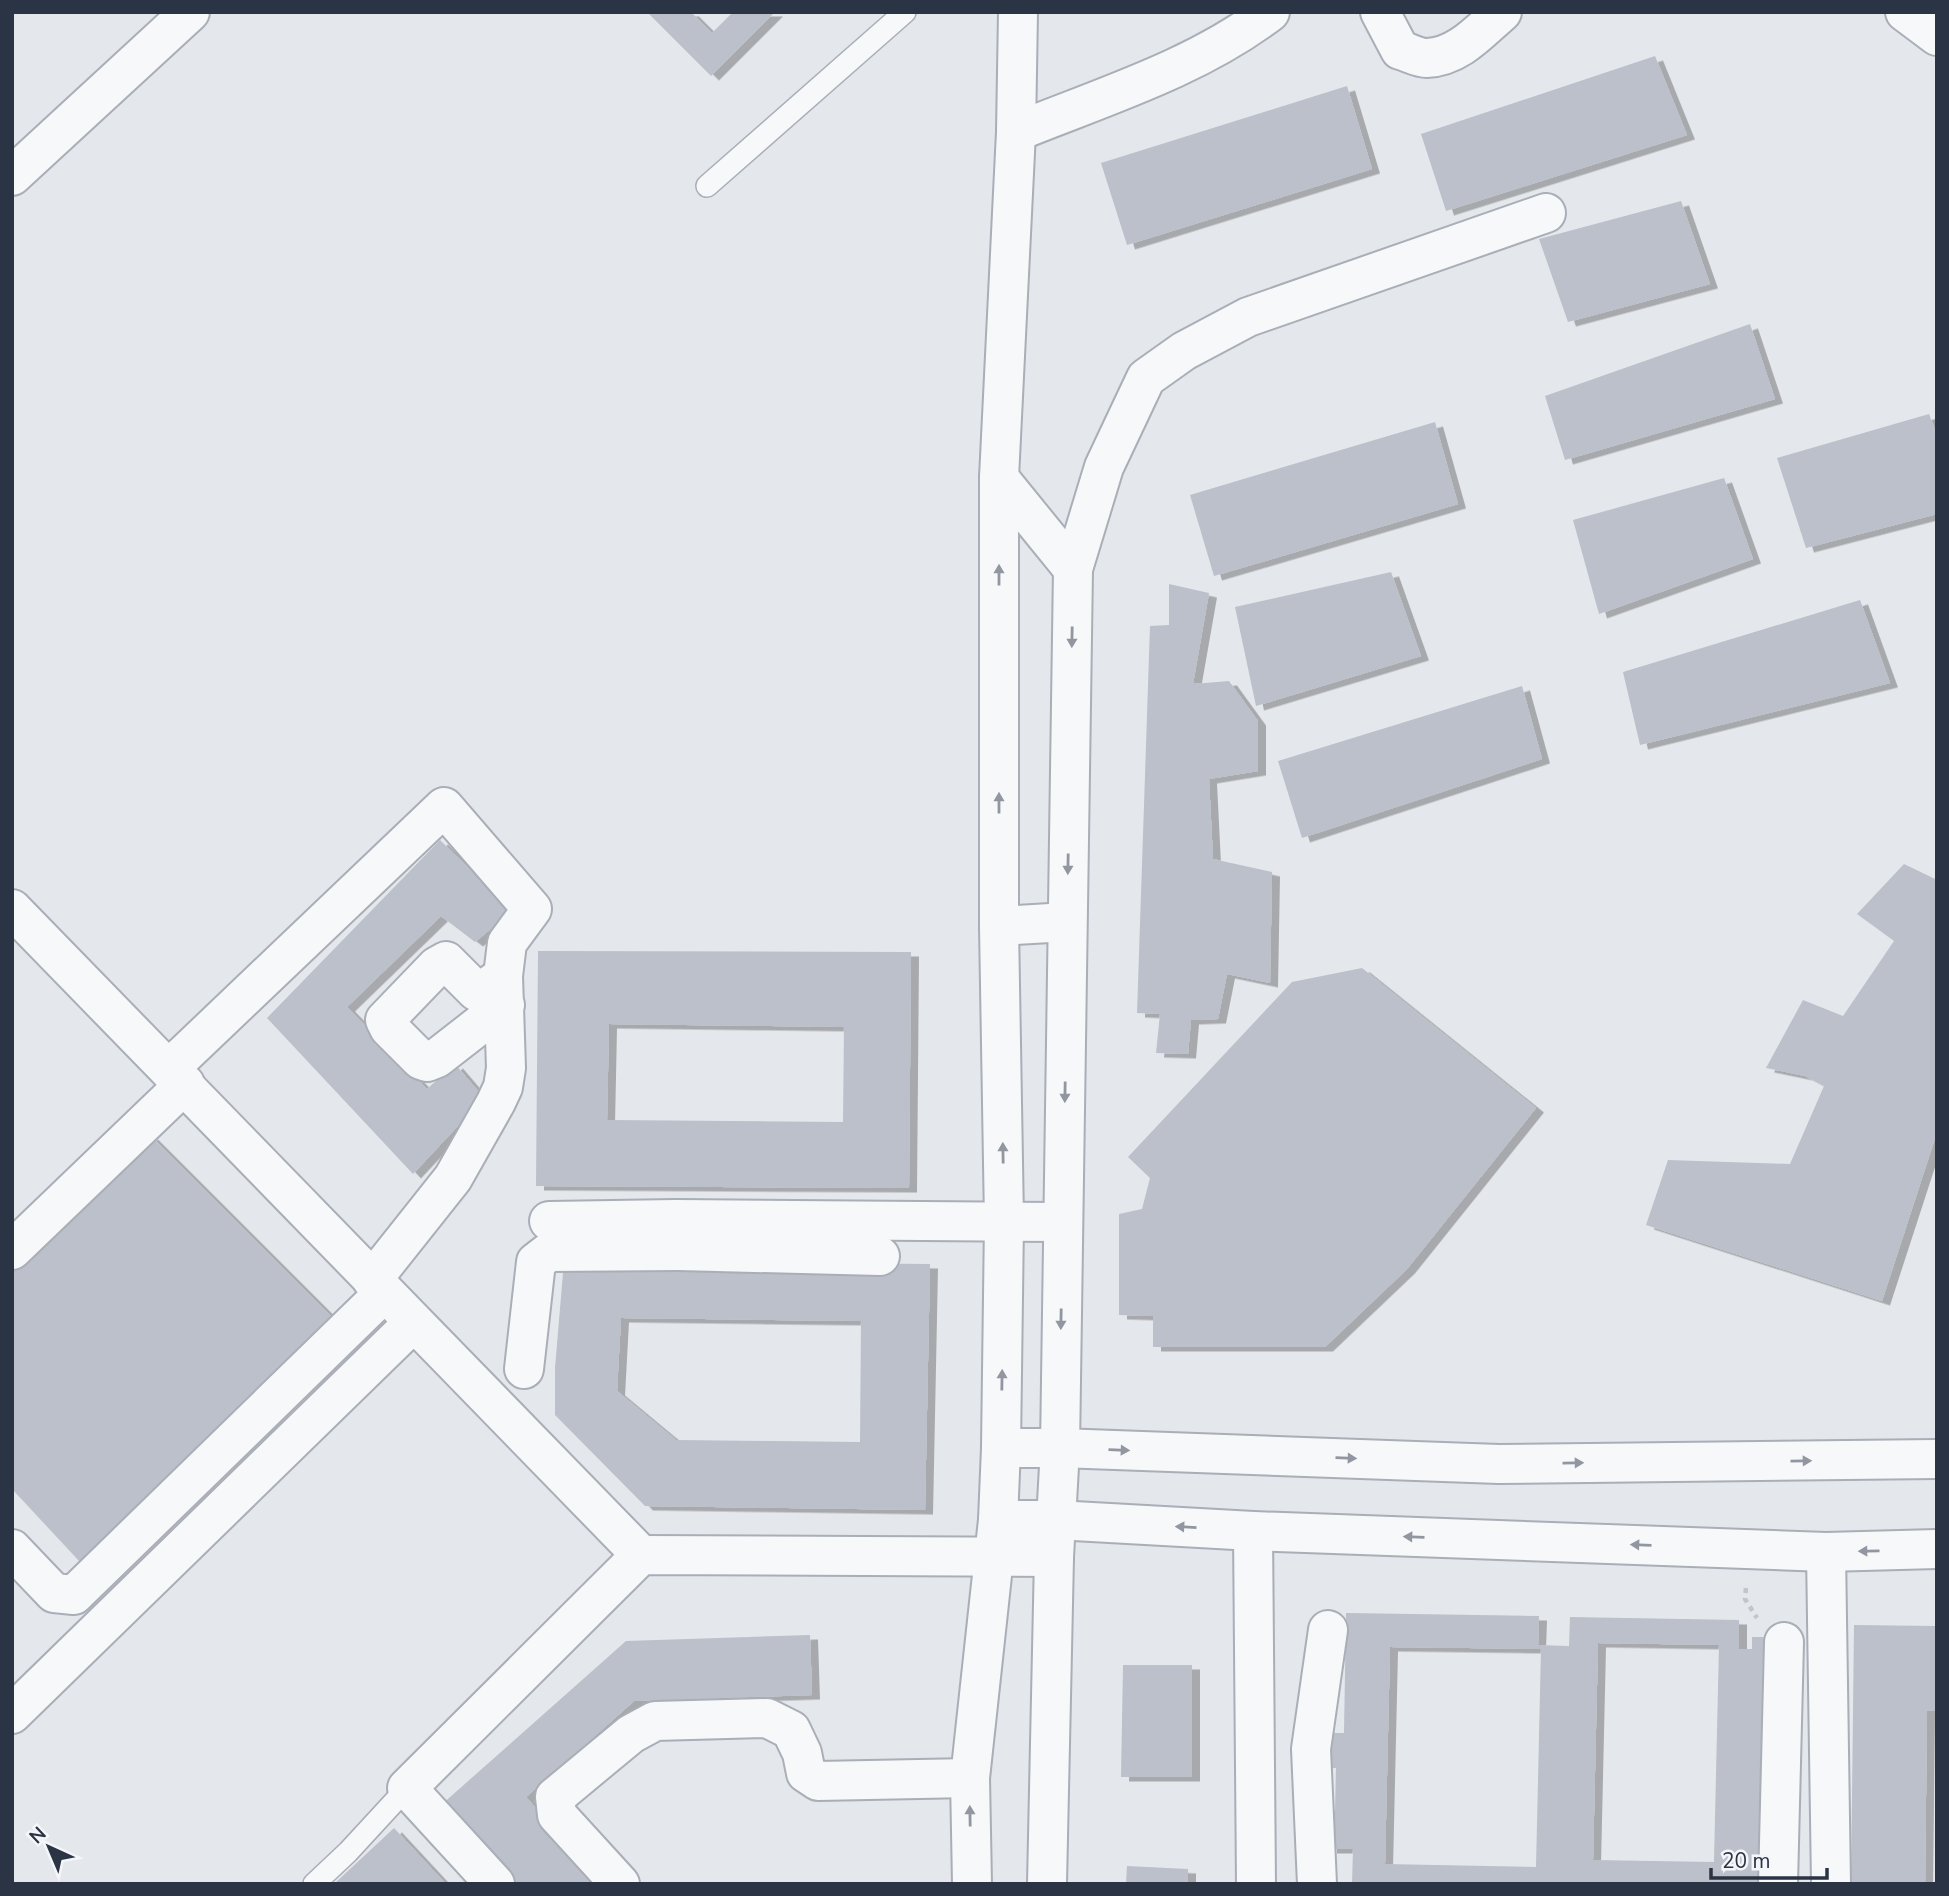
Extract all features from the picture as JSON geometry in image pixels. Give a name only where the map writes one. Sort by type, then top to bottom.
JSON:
[{"type":"street","points":[[12,176],[190,12]]},
{"type":"street","points":[[972,1884],[970,1777],[995,1538],[1001,1448],[1004,1221],[999,926],[999,478],[1016,132],[1018,12]]},
{"type":"street","points":[[1016,132],[1168,71],[1240,35],[1270,12]]},
{"type":"street","points":[[1380,12],[1400,50],[1425,58],[1449,54],[1502,12]]},
{"type":"street","points":[[1905,12],[1937,36]]},
{"type":"street","points":[[1047,1884],[1055,1538],[1060,1448],[1073,569],[1104,467],[1146,378],[1184,351],[1248,317],[1546,213]]},
{"type":"street","points":[[999,478],[1073,569]]},
{"type":"street","points":[[12,1250],[177,1077],[444,807],[532,909],[507,943],[504,990],[506,1068],[503,1087],[453,1178],[378,1287],[74,1595],[54,1593],[12,1549]]},
{"type":"street","points":[[12,909],[640,1555]]},
{"type":"street","points":[[999,926],[1067,922]]},
{"type":"street","points":[[549,1221],[880,1256]]},
{"type":"street","points":[[524,1369],[536,1262],[549,1252],[677,1235],[1004,1221],[1062,1222]]},
{"type":"street","points":[[12,1714],[413,1323]]},
{"type":"street","points":[[1001,1448],[1499,1464],[1937,1459]]},
{"type":"street","points":[[1253,1531],[1256,1884]]},
{"type":"street","points":[[495,1884],[407,1788],[640,1555],[995,1538],[1253,1531],[1826,1552],[1937,1549]]},
{"type":"street","points":[[1826,1552],[1831,1884]]},
{"type":"street","points":[[1317,1884],[1311,1749],[1328,1630]]},
{"type":"street","points":[[1777,1884],[1783,1642]]},
{"type":"street","points":[[620,1884],[557,1815],[555,1797],[631,1734],[655,1721],[767,1718],[790,1730],[802,1753],[806,1773],[818,1782],[970,1777]]},
{"type":"lane","points":[[707,186],[905,12]]},
{"type":"lane","points":[[314,1884],[407,1788]]},
{"type":"path","points":[[1749,1549],[1745,1599],[1755,1616],[1782,1631],[1783,1642]]},
{"type":"building","points":[[647,12],[691,12],[712,33],[733,12],[775,12],[711,76]]},
{"type":"building","points":[[1655,56],[1687,135],[1446,211],[1421,134]]},
{"type":"building","points":[[1347,86],[1372,169],[1127,245],[1101,163]]},
{"type":"building","points":[[1681,201],[1710,284],[1568,322],[1539,239]]},
{"type":"building","points":[[1750,324],[1775,399],[1565,460],[1545,396]]},
{"type":"building","points":[[1929,414],[1937,435],[1937,514],[1806,548],[1777,458]]},
{"type":"building","points":[[1435,422],[1458,504],[1214,576],[1190,495]]},
{"type":"building","points":[[1724,478],[1753,559],[1599,614],[1573,520]]},
{"type":"building","points":[[1391,572],[1421,656],[1256,706],[1235,607]]},
{"type":"building","points":[[1169,584],[1209,593],[1193,684],[1229,681],[1258,721],[1258,771],[1209,779],[1213,859],[1272,872],[1270,983],[1227,974],[1218,1019],[1191,1020],[1188,1054],[1156,1053],[1160,1014],[1137,1013],[1150,626],[1169,625]]},
{"type":"building","points":[[1860,600],[1890,683],[1640,745],[1623,672]]},
{"type":"building","points":[[1522,686],[1542,759],[1302,838],[1278,761]]},
{"type":"building","points":[[440,840],[512,911],[475,942],[441,916],[347,1007],[427,1089],[455,1064],[484,1098],[413,1174],[267,1018]]},
{"type":"building","points":[[1904,864],[1937,880],[1937,1132],[1882,1301],[1646,1225],[1668,1160],[1790,1164],[1824,1086],[1805,1076],[1766,1068],[1803,1000],[1843,1016],[1894,941],[1857,914]]},
{"type":"building","points":[[538,951],[911,952],[909,1188],[536,1186]],"holes":[[[609,1024],[844,1027],[843,1122],[607,1120]]]},
{"type":"building","points":[[1362,968],[1536,1108],[1407,1269],[1325,1347],[1153,1347],[1153,1316],[1119,1315],[1119,1214],[1142,1209],[1150,1178],[1128,1157],[1292,982]]},
{"type":"building","points":[[150,1135],[333,1318],[80,1562],[12,1489],[12,1268]]},
{"type":"building","points":[[564,1261],[930,1264],[925,1510],[645,1506],[555,1415],[555,1368]],"holes":[[[621,1318],[861,1321],[860,1442],[676,1440],[617,1391]]]},
{"type":"building","points":[[1346,1613],[1539,1616],[1538,1645],[1569,1646],[1570,1617],[1739,1620],[1739,1649],[1752,1649],[1752,1637],[1772,1637],[1767,1884],[1352,1884],[1353,1849],[1329,1849],[1329,1811],[1335,1811],[1336,1768],[1330,1768],[1331,1733],[1344,1733]],"holes":[[[1598,1643],[1719,1645],[1714,1862],[1593,1860]],[[1390,1647],[1541,1649],[1536,1867],[1385,1864]]]},
{"type":"building","points":[[1854,1625],[1937,1626],[1937,1711],[1927,1711],[1925,1884],[1851,1884]]},
{"type":"building","points":[[810,1635],[812,1695],[634,1701],[526,1797],[603,1884],[508,1884],[440,1806],[626,1641]]},
{"type":"building","points":[[1123,1665],[1192,1665],[1192,1777],[1121,1777]]},
{"type":"building","points":[[394,1828],[446,1884],[334,1884]]},
{"type":"building","points":[[1127,1866],[1188,1869],[1188,1884],[1126,1884]]}]
